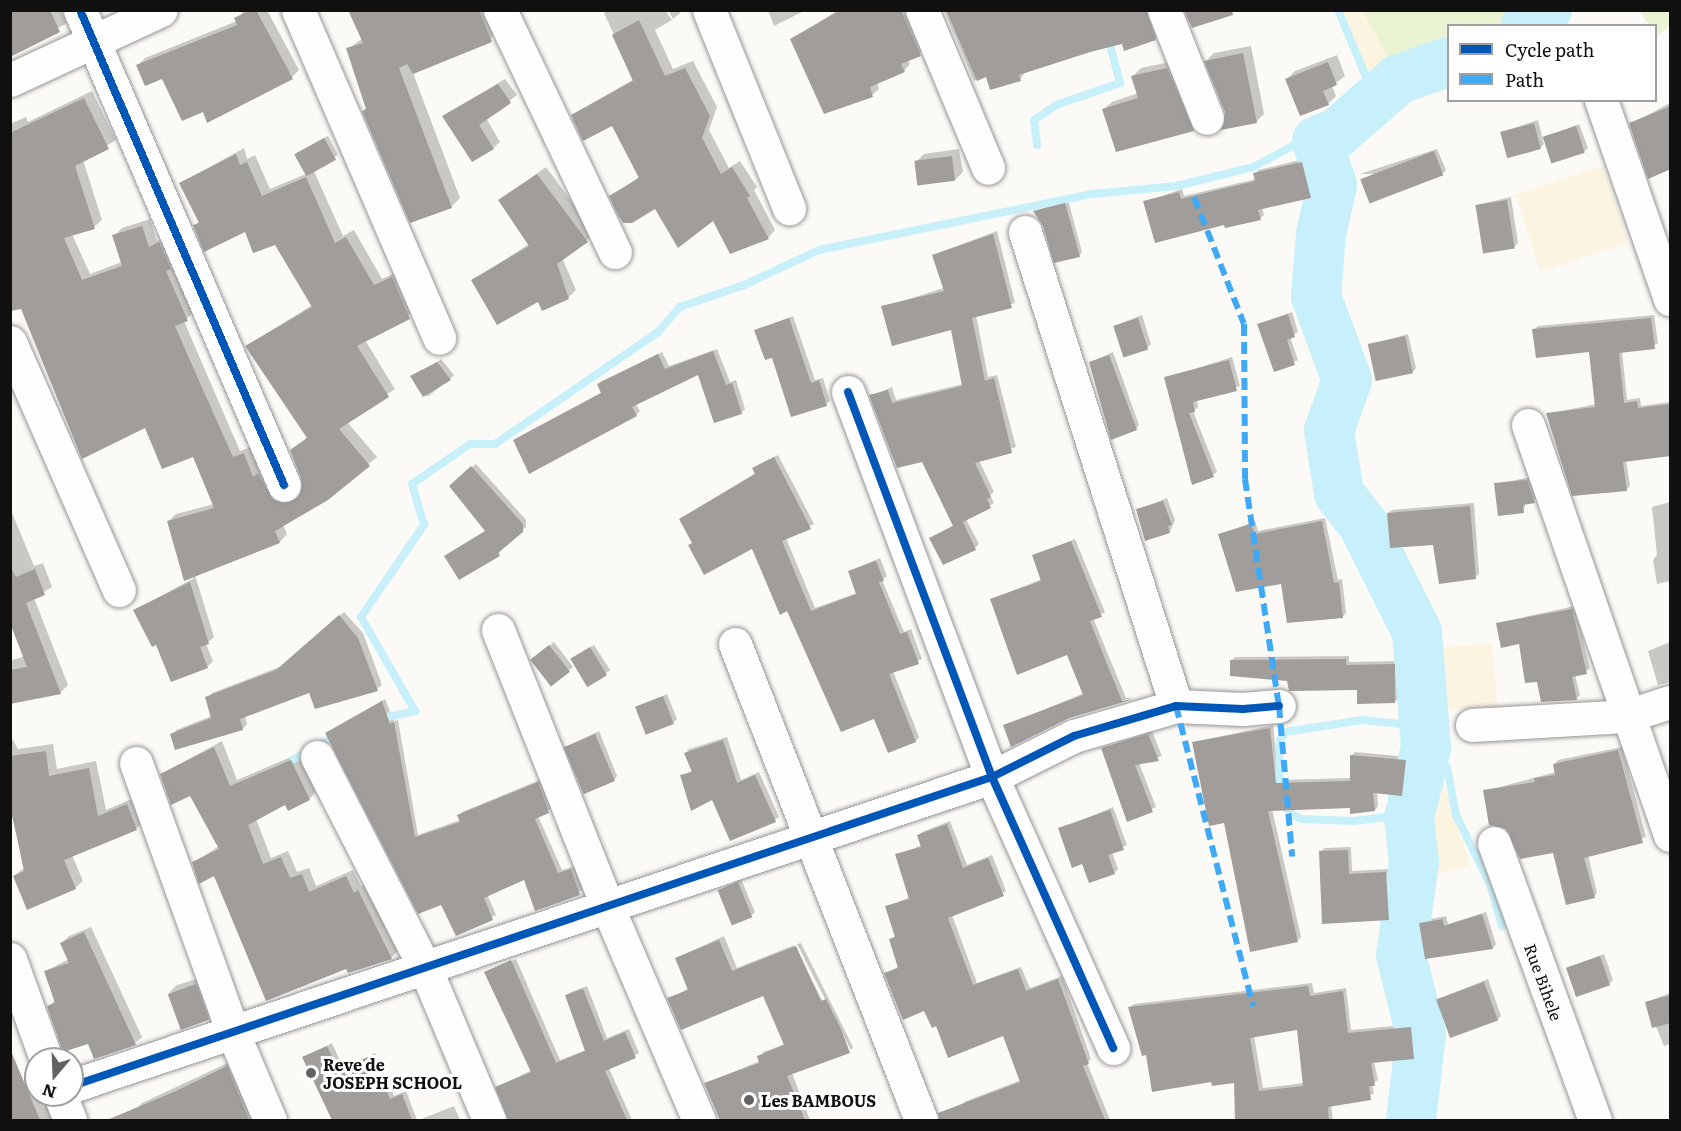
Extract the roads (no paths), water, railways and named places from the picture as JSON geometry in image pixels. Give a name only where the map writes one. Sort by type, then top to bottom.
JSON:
[{"type":"street","points":[[80,10],[284,485]]},
{"type":"street","points":[[10,80],[92,40],[161,10]]},
{"type":"street","points":[[298,10],[439,338]]},
{"type":"street","points":[[500,10],[615,252]]},
{"type":"street","points":[[709,10],[789,208]]},
{"type":"street","points":[[922,10],[988,168]]},
{"type":"street","points":[[1164,10],[1207,118]]},
{"type":"street","points":[[1601,102],[1671,299]]},
{"type":"street","points":[[1025,232],[1176,706]]},
{"type":"street","points":[[10,342],[119,590]]},
{"type":"street","points":[[848,392],[992,777],[1113,1048]]},
{"type":"street","points":[[1528,425],[1626,716],[1671,835]]},
{"type":"street","points":[[498,630],[608,908],[699,1120]]},
{"type":"street","points":[[735,644],[809,840],[921,1120]]},
{"type":"street","points":[[1472,725],[1626,716],[1671,702]]},
{"type":"street","points":[[84,1082],[426,970],[992,777],[1074,736],[1176,706],[1242,710],[1279,706]]},
{"type":"street","points":[[317,757],[426,970],[489,1120]]},
{"type":"street","points":[[136,763],[233,1033],[270,1120]]},
{"type":"street","name":"Rue Bihele","points":[[1494,843],[1595,1120]]},
{"type":"street","points":[[10,959],[42,1047]]},
{"type":"waterway","points":[[1338,10],[1370,86]]},
{"type":"waterway","points":[[1529,24],[1547,10]]},
{"type":"waterway","points":[[1037,145],[1034,120],[1056,105],[1120,83],[1108,37]]},
{"type":"waterway","points":[[1411,1120],[1421,1035],[1401,955],[1414,862],[1409,818],[1426,747],[1417,632],[1363,524],[1339,493],[1329,431],[1347,380],[1316,296],[1321,234],[1332,185],[1317,141],[1337,133],[1399,79],[1447,62]]},
{"type":"waterway","points":[[378,719],[415,711],[361,617],[424,525],[412,484],[470,444],[495,444],[658,332],[680,307],[744,285],[819,250],[1093,194],[1176,186],[1253,167],[1321,131]]},
{"type":"waterway","points":[[1403,815],[1353,821],[1301,819],[1292,814],[1279,801],[1280,740],[1285,732],[1362,720],[1420,726]]},
{"type":"waterway","points":[[294,759],[336,736]]},
{"type":"waterway","points":[[1430,754],[1447,767],[1456,815],[1490,884],[1502,926]]},
{"type":"place","name":"Reve de JOSEPH SCHOOL","points":[[311,1073]]},
{"type":"place","name":"Les BAMBOUS","points":[[749,1100]]}]
